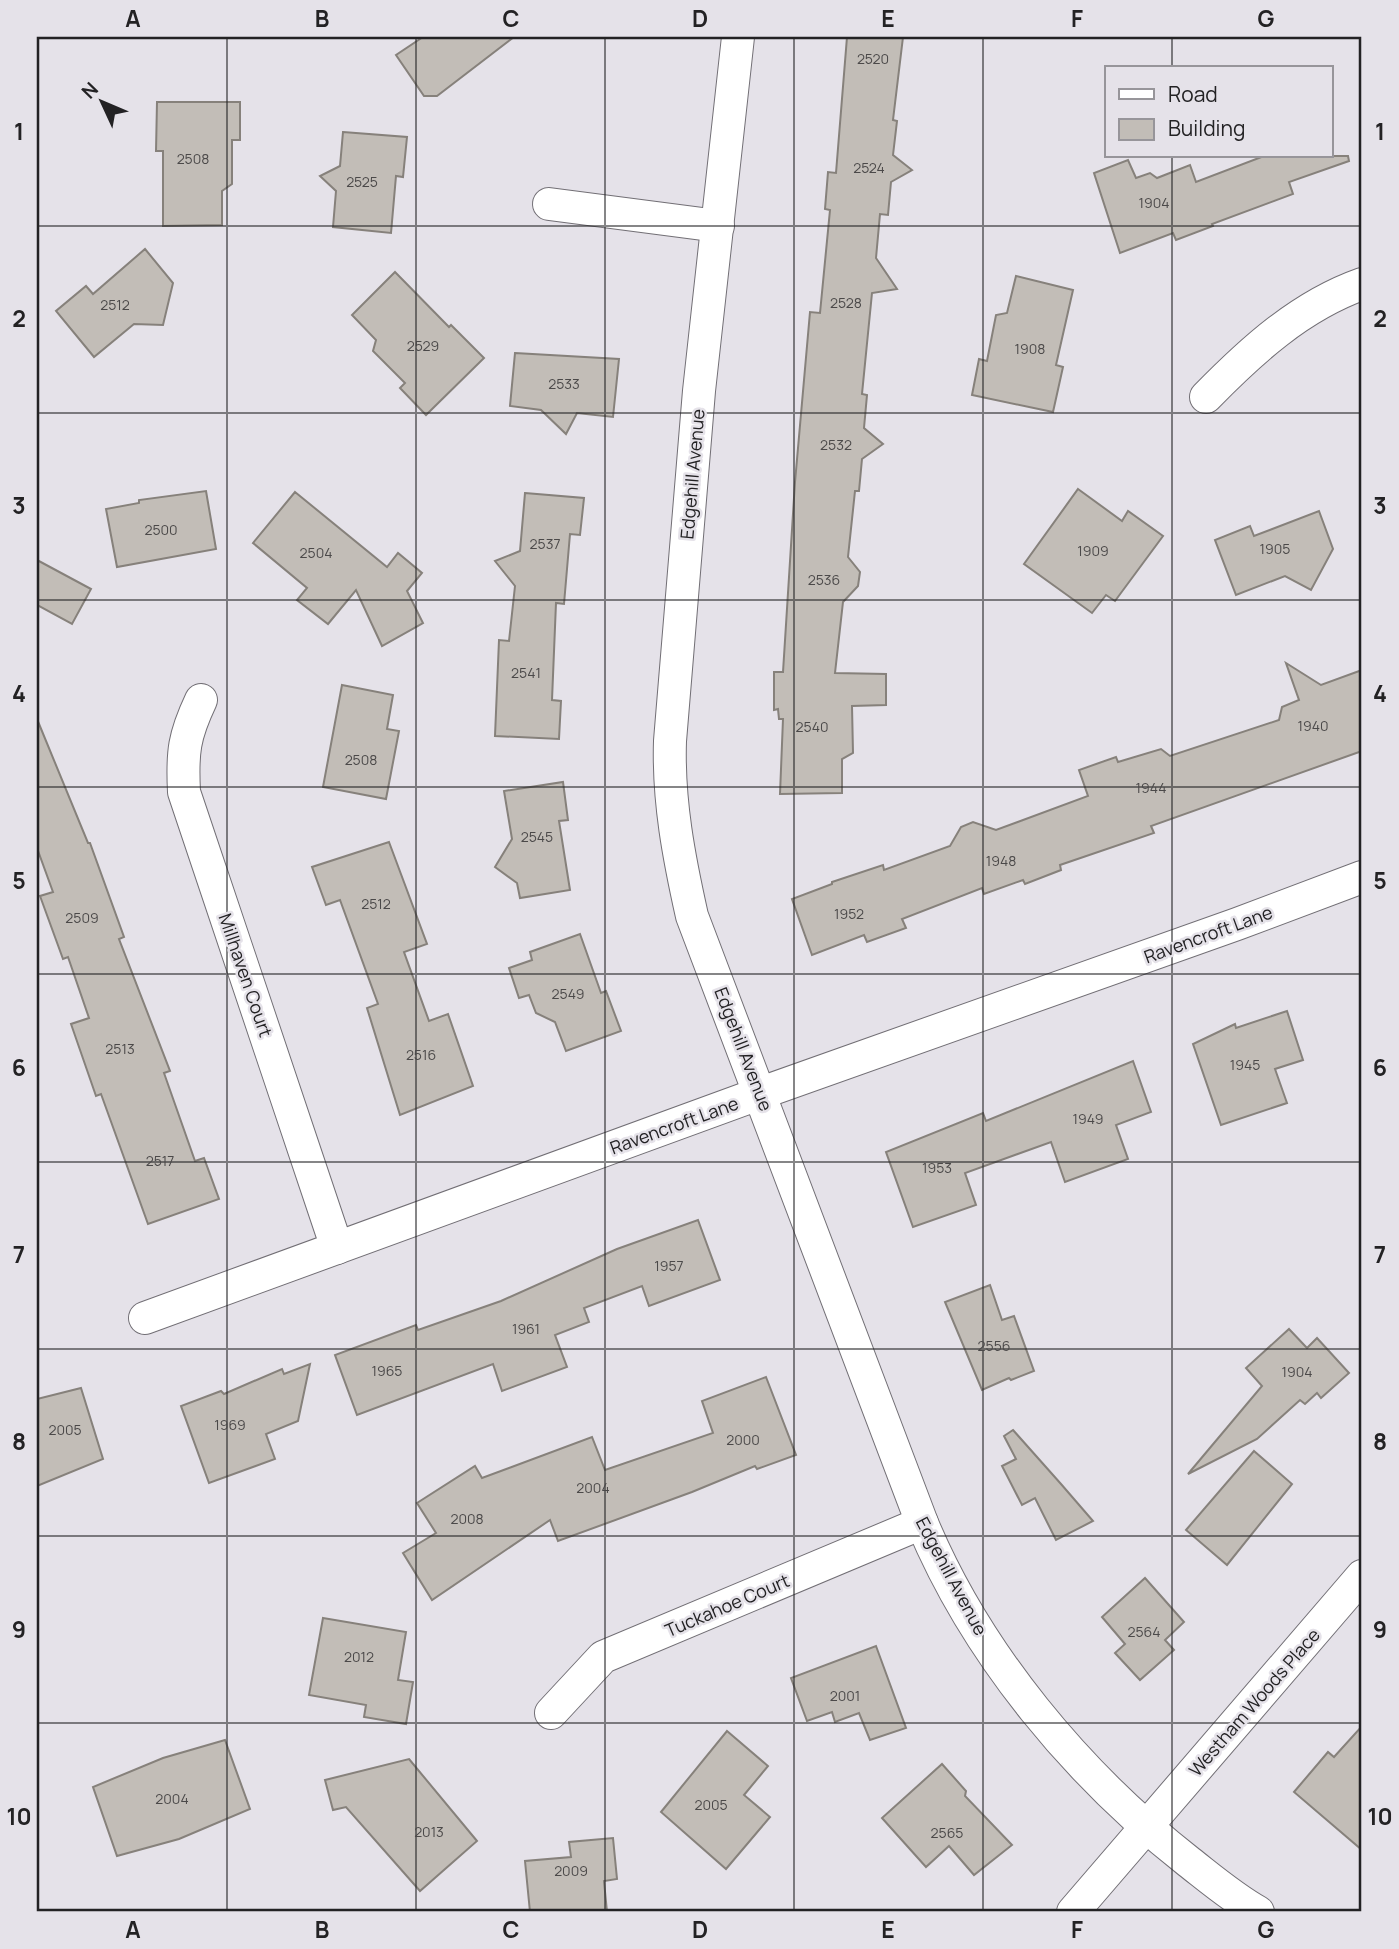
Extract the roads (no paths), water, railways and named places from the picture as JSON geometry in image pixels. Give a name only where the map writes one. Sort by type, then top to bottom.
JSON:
[{"type":"street","name":"Edgehill Avenue","points":[[738,37],[699,391],[671,727],[669,770],[676,844],[692,916],[922,1524],[967,1611],[1020,1691],[1082,1765],[1146,1828],[1240,1902],[1258,1912]]},
{"type":"street","points":[[549,204],[718,226]]},
{"type":"street","points":[[1206,397],[1251,352],[1292,322],[1362,284]]},
{"type":"street","name":"Millhaven Court","points":[[201,700],[189,725],[182,758],[184,792],[337,1248]]},
{"type":"street","name":"Ravencroft Lane","points":[[145,1318],[1362,877]]},
{"type":"street","name":"Tuckahoe Court","points":[[551,1713],[603,1657],[922,1524]]},
{"type":"street","name":"Westham Woods Place","points":[[1073,1912],[1362,1576]]}]
